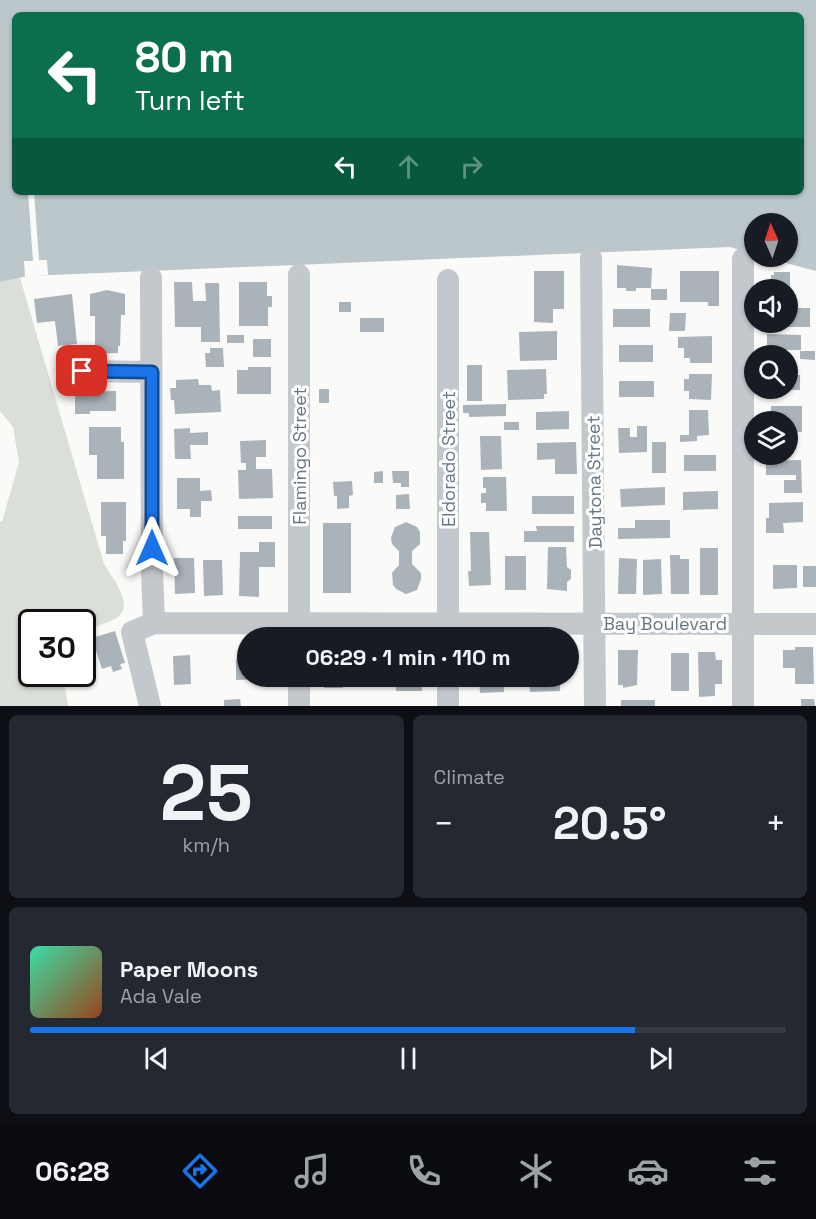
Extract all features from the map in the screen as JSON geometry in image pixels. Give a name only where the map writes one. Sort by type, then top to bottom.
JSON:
[{"type":"street","name":"Daytona Street","points":[[591,258],[596,706]]},
{"type":"street","points":[[743,259],[743,706]]},
{"type":"street","name":"Flamingo Street","points":[[299,275],[299,627]]},
{"type":"street","points":[[150,706],[132,632],[154,623],[151,278]]},
{"type":"street","name":"Eldorado Street","points":[[448,280],[448,627]]},
{"type":"street","points":[[82,371],[152,372]]},
{"type":"street","name":"Bay Boulevard","points":[[154,623],[237,628]]},
{"type":"street","name":"Bay Boulevard","points":[[522,627],[596,623],[816,624]]},
{"type":"street","points":[[299,687],[299,706]]},
{"type":"street","points":[[448,687],[448,706]]},
{"type":"shaded area","points":[[0,0],[816,0],[816,271],[798,266],[798,213],[744,213],[744,251],[730,247],[28,276],[0,282]]},
{"type":"shaded area","points":[[20,278],[104,564],[117,584],[123,600],[124,607],[115,619],[96,626],[96,609],[18,609],[18,687],[65,687],[68,706],[0,706],[0,521],[2,522],[19,462],[13,427],[0,411],[0,282]]},
{"type":"pier","points":[[28,195],[34,195],[39,260],[47,260],[48,275],[25,277],[24,261],[33,261]]},
{"type":"building","points":[[617,265],[652,268],[651,288],[626,291],[626,288],[617,288]]},
{"type":"building","points":[[534,271],[564,271],[564,309],[553,309],[553,323],[534,322]]},
{"type":"building","points":[[680,271],[719,271],[719,306],[708,306],[708,302],[680,302]]},
{"type":"building","points":[[774,272],[790,272],[790,279],[771,279],[771,275],[774,275]]},
{"type":"building","points":[[174,282],[192,282],[193,301],[206,301],[205,283],[219,283],[220,342],[201,342],[201,327],[175,327]]},
{"type":"building","points":[[239,282],[267,282],[267,296],[272,296],[272,307],[268,307],[268,326],[239,326]]},
{"type":"building","points":[[651,289],[667,289],[667,300],[651,300]]},
{"type":"building","points":[[107,290],[125,294],[125,315],[121,315],[120,346],[118,346],[118,353],[95,354],[95,316],[90,316],[90,294]]},
{"type":"building","points":[[72,294],[77,344],[58,346],[55,321],[37,323],[34,299]]},
{"type":"building","points":[[339,302],[351,302],[351,312],[339,312]]},
{"type":"building","points":[[798,308],[810,308],[810,327],[798,327]]},
{"type":"building","points":[[613,309],[650,309],[650,327],[613,327]]},
{"type":"building","points":[[670,313],[686,313],[685,331],[669,331]]},
{"type":"building","points":[[360,318],[384,318],[384,332],[360,332]]},
{"type":"building","points":[[557,331],[557,360],[520,361],[519,332]]},
{"type":"building","points":[[767,334],[801,335],[801,350],[798,350],[798,345],[767,345]]},
{"type":"building","points":[[227,335],[244,335],[244,343],[227,343]]},
{"type":"building","points":[[712,336],[712,363],[690,363],[690,358],[684,358],[684,348],[678,348],[678,337]]},
{"type":"building","points":[[253,339],[271,339],[271,357],[253,357]]},
{"type":"building","points":[[619,345],[653,345],[653,362],[619,362]]},
{"type":"building","points":[[210,348],[223,348],[224,367],[206,367],[205,353],[210,353]]},
{"type":"building","points":[[800,351],[815,351],[815,360],[800,359]]},
{"type":"building","points":[[60,365],[75,365],[75,385],[61,385]]},
{"type":"building","points":[[467,365],[482,365],[482,401],[467,401]]},
{"type":"building","points":[[248,367],[271,367],[271,394],[237,394],[237,370],[248,370]]},
{"type":"building","points":[[546,369],[547,394],[544,394],[544,399],[508,400],[507,370]]},
{"type":"building","points":[[689,374],[712,374],[711,400],[689,399],[689,391],[684,391],[684,379],[689,379]]},
{"type":"building","points":[[798,375],[800,375],[800,390],[798,390]]},
{"type":"building","points":[[198,379],[199,385],[211,385],[212,391],[220,390],[221,412],[175,414],[170,388],[176,388],[176,380]]},
{"type":"building","points":[[619,381],[654,381],[654,397],[619,397]]},
{"type":"building","points":[[319,389],[329,389],[329,403],[319,403]]},
{"type":"building","points":[[116,391],[116,411],[90,411],[90,414],[75,414],[75,392]]},
{"type":"building","points":[[506,404],[506,416],[469,417],[469,413],[463,413],[463,405]]},
{"type":"building","points":[[771,406],[802,406],[802,432],[798,432],[798,411],[771,411]]},
{"type":"building","points":[[689,410],[708,410],[709,435],[697,436],[697,441],[680,442],[680,435],[689,435]]},
{"type":"building","points":[[569,411],[569,429],[536,430],[536,412]]},
{"type":"building","points":[[504,422],[519,422],[519,430],[504,430]]},
{"type":"building","points":[[637,426],[647,426],[647,452],[619,453],[618,428],[630,428],[630,437],[637,437]]},
{"type":"building","points":[[89,427],[121,427],[121,442],[124,442],[124,479],[97,479],[97,455],[89,455]]},
{"type":"building","points":[[190,428],[190,433],[208,432],[208,445],[190,445],[191,459],[175,459],[174,429]]},
{"type":"building","points":[[480,436],[501,436],[502,469],[481,470]]},
{"type":"building","points":[[266,440],[266,457],[256,457],[256,469],[272,469],[273,498],[239,499],[238,470],[246,470],[246,463],[241,463],[240,441]]},
{"type":"building","points":[[576,442],[577,474],[555,474],[555,459],[537,460],[537,443]]},
{"type":"building","points":[[652,442],[666,442],[666,473],[652,473]]},
{"type":"building","points":[[684,455],[716,455],[716,471],[684,471]]},
{"type":"building","points":[[798,460],[801,460],[802,493],[784,493],[784,480],[796,480],[796,475],[766,475],[766,465],[798,465]]},
{"type":"building","points":[[383,471],[383,483],[374,483],[374,472]]},
{"type":"building","points":[[392,471],[409,471],[409,487],[401,487],[401,483],[393,483]]},
{"type":"building","points":[[483,477],[506,477],[507,511],[486,511],[486,503],[481,503],[481,493],[486,493],[486,488],[483,488]]},
{"type":"building","points":[[177,478],[200,478],[200,491],[211,490],[212,501],[201,501],[201,517],[190,517],[190,509],[177,509]]},
{"type":"building","points":[[352,481],[353,495],[349,496],[349,508],[337,509],[337,496],[334,496],[333,482]]},
{"type":"building","points":[[665,487],[665,505],[621,507],[620,489]]},
{"type":"building","points":[[718,491],[718,509],[683,510],[683,492]]},
{"type":"building","points":[[409,494],[410,509],[396,509],[396,495]]},
{"type":"building","points":[[532,496],[574,496],[574,514],[532,514]]},
{"type":"building","points":[[101,502],[126,502],[126,541],[123,541],[123,554],[106,554],[106,536],[101,536]]},
{"type":"building","points":[[803,502],[803,522],[783,523],[784,533],[766,533],[769,503]]},
{"type":"building","points":[[238,516],[272,516],[272,529],[238,529]]},
{"type":"building","points":[[635,520],[670,520],[670,538],[618,539],[618,528],[635,528]]},
{"type":"building","points":[[406,522],[417,527],[420,532],[420,544],[412,551],[412,564],[421,573],[421,579],[417,590],[406,594],[393,585],[392,573],[399,565],[399,551],[392,544],[391,538],[395,527]]},
{"type":"building","points":[[323,523],[351,523],[351,593],[323,593]]},
{"type":"building","points":[[536,526],[574,526],[574,542],[524,542],[524,531],[537,531]]},
{"type":"building","points":[[470,532],[489,532],[491,585],[469,586]]},
{"type":"building","points":[[259,542],[275,542],[275,567],[259,567],[259,597],[239,596],[240,552],[259,552]]},
{"type":"building","points":[[548,547],[566,547],[567,567],[571,570],[567,591],[547,589]]},
{"type":"building","points":[[700,548],[718,548],[718,595],[700,595]]},
{"type":"building","points":[[670,555],[680,555],[680,559],[689,559],[689,594],[671,594]]},
{"type":"building","points":[[505,556],[526,556],[526,590],[505,590]]},
{"type":"building","points":[[174,558],[194,558],[195,593],[175,594]]},
{"type":"building","points":[[619,558],[637,559],[636,594],[618,594]]},
{"type":"building","points":[[661,559],[662,594],[643,595],[643,560]]},
{"type":"building","points":[[203,560],[222,560],[223,595],[204,596]]},
{"type":"building","points":[[773,565],[797,565],[797,588],[773,589]]},
{"type":"building","points":[[803,566],[816,566],[816,587],[803,587]]},
{"type":"building","points":[[115,631],[125,663],[120,664],[122,669],[113,672],[111,666],[102,669],[96,650],[96,637]]},
{"type":"building","points":[[795,647],[813,647],[814,684],[795,684],[795,668],[783,668],[783,650],[795,650]]},
{"type":"building","points":[[618,650],[638,650],[637,685],[623,688],[623,685],[618,685]]},
{"type":"building","points":[[698,652],[715,652],[716,660],[722,660],[722,684],[715,684],[715,696],[699,697]]},
{"type":"building","points":[[671,653],[689,653],[689,691],[671,691]]},
{"type":"building","points":[[190,655],[191,684],[174,685],[173,656]]},
{"type":"building","points":[[396,687],[422,687],[422,691],[396,691]]},
{"type":"building","points":[[480,687],[504,687],[504,692],[480,693]]},
{"type":"building","points":[[529,687],[560,687],[560,691],[530,692]]},
{"type":"building","points":[[240,699],[241,706],[224,706],[224,700]]},
{"type":"building","points":[[801,699],[814,699],[815,706],[801,706]]},
{"type":"building","points":[[621,700],[655,700],[655,706],[621,706]]},
{"type":"route","points":[[82,371],[152,372],[152,548]]}]
